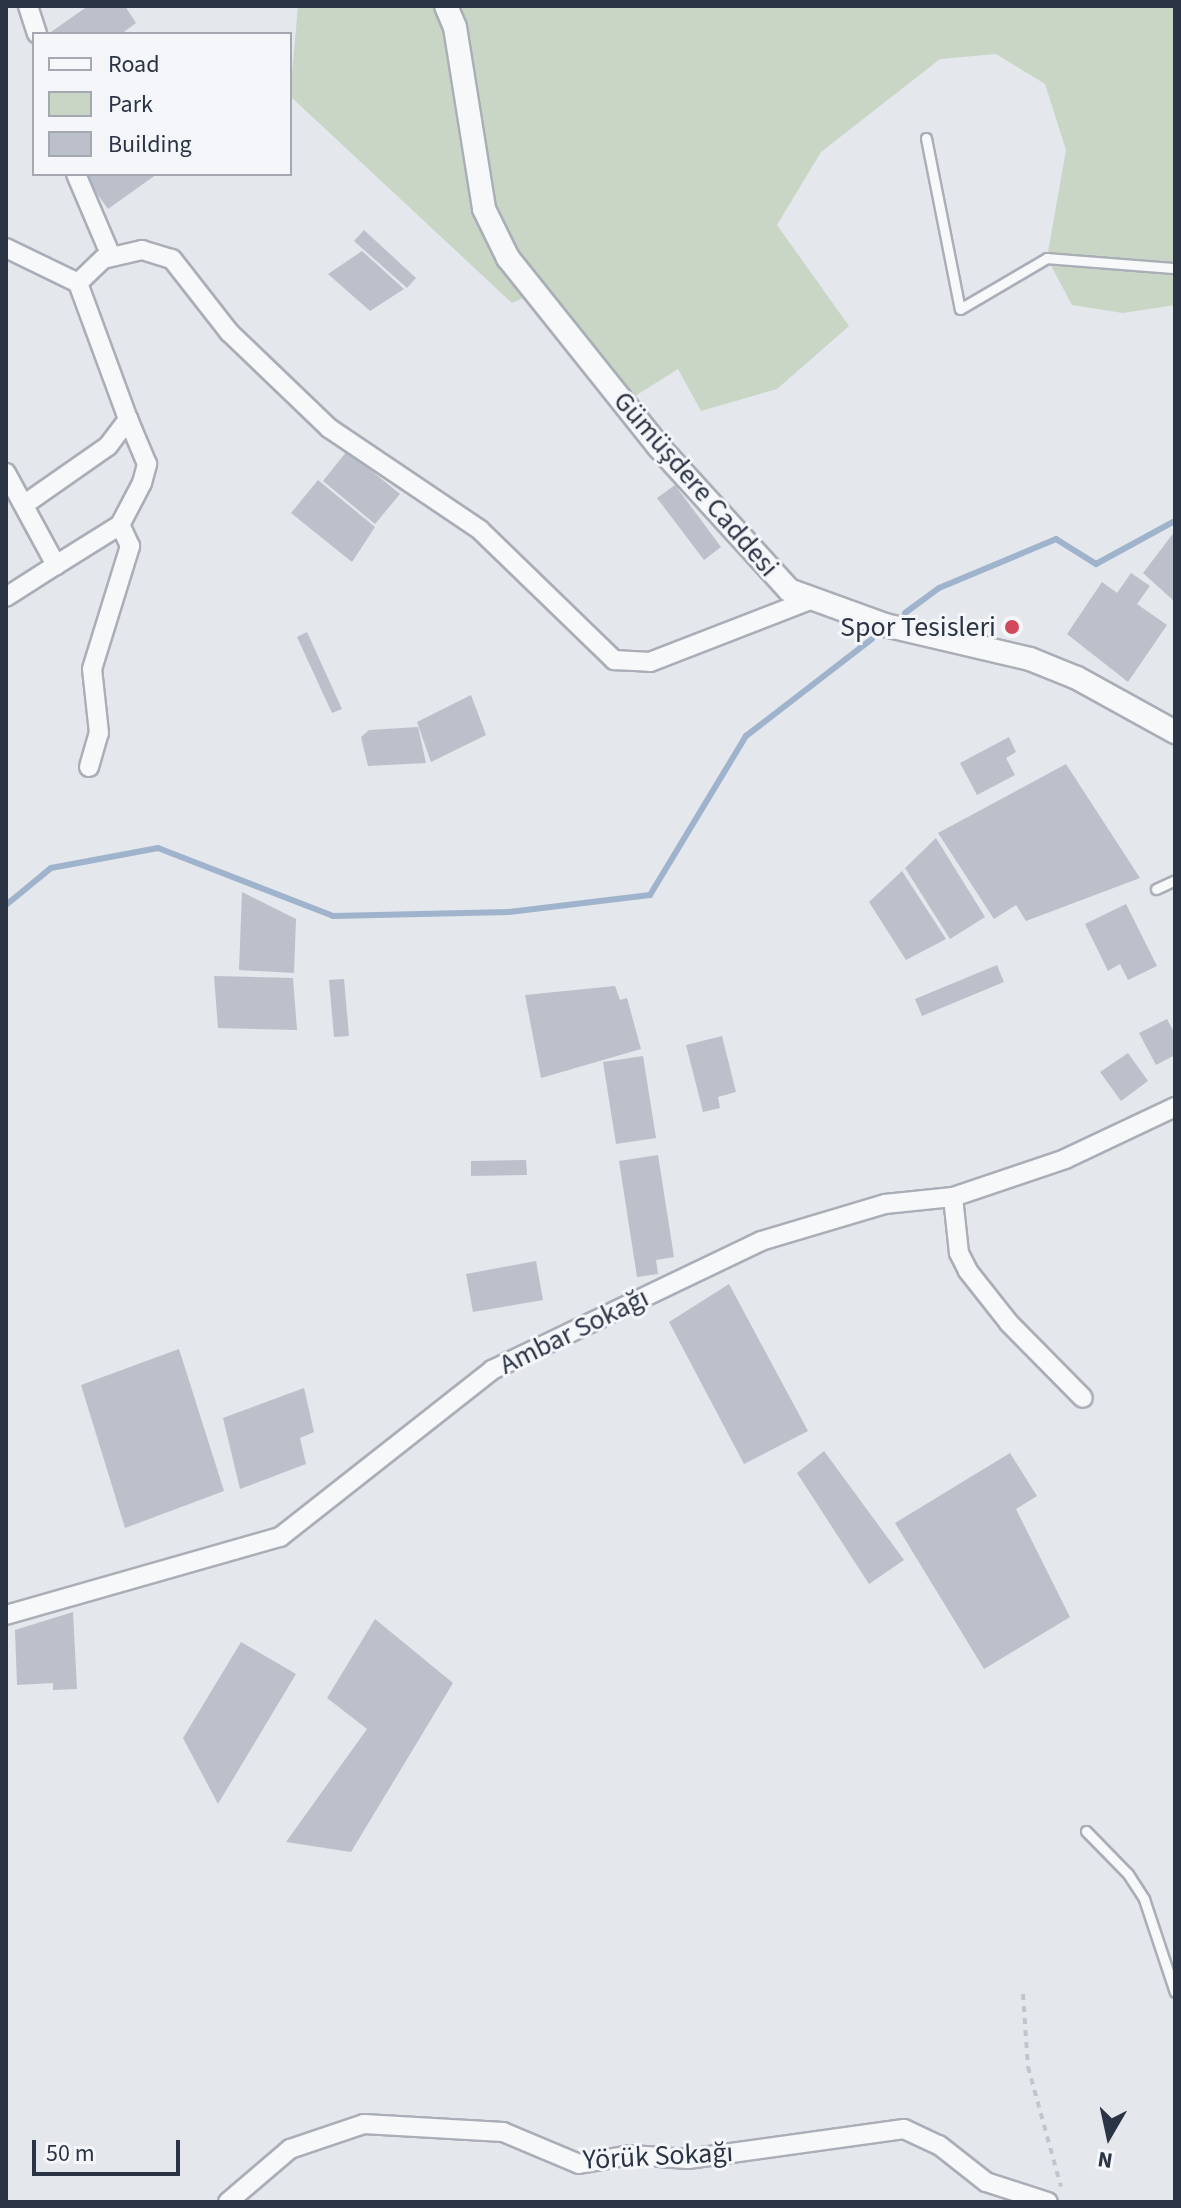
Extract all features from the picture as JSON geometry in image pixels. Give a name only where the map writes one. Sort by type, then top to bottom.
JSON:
[{"type":"street","points":[[28,6],[36,32]]},
{"type":"street","name":"Gümüşdere Caddesi","points":[[446,6],[455,27],[484,209],[508,258],[659,447],[789,590],[885,625],[1030,659],[1077,678],[1175,732]]},
{"type":"street","points":[[77,176],[111,256]]},
{"type":"street","points":[[6,248],[78,283],[147,464],[120,525],[6,597]]},
{"type":"street","points":[[78,283],[111,256],[142,250],[172,259],[229,332],[329,428],[480,530],[614,660],[650,662],[810,600]]},
{"type":"street","points":[[25,504],[108,446],[128,419]]},
{"type":"street","points":[[6,473],[56,565]]},
{"type":"street","points":[[89,767],[99,733],[92,669],[130,546],[120,525]]},
{"type":"street","name":"Ambar Sokağı","points":[[6,1615],[280,1537],[492,1370],[761,1241],[885,1204],[953,1197],[1065,1159],[1175,1107]]},
{"type":"street","points":[[953,1197],[959,1253],[968,1271],[1009,1323],[1083,1398]]},
{"type":"street","name":"Yörük Sokağı","points":[[228,2202],[290,2149],[364,2124],[503,2132],[579,2164],[631,2155],[688,2159],[904,2129],[939,2145],[986,2182],[1048,2202]]},
{"type":"lane","points":[[926,138],[960,309],[1047,258],[1175,268]]},
{"type":"lane","points":[[1156,889],[1175,880]]},
{"type":"lane","points":[[1086,1831],[1128,1874],[1144,1899],[1175,1992]]},
{"type":"path","points":[[1023,1994],[1028,2067],[1066,2202]]},
{"type":"green space","points":[[298,6],[1175,6],[1175,305],[1123,313],[1072,305],[1047,258],[1066,150],[1045,84],[996,54],[940,59],[821,152],[777,225],[849,326],[777,389],[701,411],[678,369],[632,398],[548,287],[512,303],[292,98]]},
{"type":"building","points":[[88,6],[125,6],[136,23],[124,32],[51,32]]},
{"type":"building","points":[[84,176],[154,176],[108,209]]},
{"type":"building","points":[[364,230],[416,278],[407,288],[354,241]]},
{"type":"building","points":[[362,251],[404,289],[370,311],[328,274]]},
{"type":"building","points":[[347,451],[400,494],[375,524],[323,481]]},
{"type":"building","points":[[318,480],[375,527],[352,562],[291,513]]},
{"type":"building","points":[[675,485],[721,547],[704,560],[657,498]]},
{"type":"building","points":[[1175,531],[1175,602],[1143,573]]},
{"type":"building","points":[[1131,573],[1150,586],[1137,604],[1167,625],[1128,682],[1067,634],[1102,582],[1117,593]]},
{"type":"building","points":[[307,632],[342,709],[332,713],[297,637]]},
{"type":"building","points":[[471,695],[486,735],[431,762],[417,722]]},
{"type":"building","points":[[418,727],[426,763],[368,766],[361,737],[369,730]]},
{"type":"building","points":[[1009,737],[1016,752],[1006,758],[1015,775],[977,795],[960,763]]},
{"type":"building","points":[[1066,764],[1140,878],[1026,921],[1016,905],[994,919],[938,833]]},
{"type":"building","points":[[936,838],[985,917],[950,939],[905,868]]},
{"type":"building","points":[[902,871],[946,939],[906,960],[869,902]]},
{"type":"building","points":[[242,892],[296,919],[294,973],[239,970]]},
{"type":"building","points":[[1126,904],[1157,966],[1128,980],[1120,964],[1108,971],[1085,924]]},
{"type":"building","points":[[997,965],[1004,982],[922,1016],[915,999]]},
{"type":"building","points":[[214,976],[293,978],[297,1030],[218,1028]]},
{"type":"building","points":[[344,979],[349,1036],[334,1037],[329,980]]},
{"type":"building","points":[[615,986],[620,1000],[627,998],[641,1049],[541,1078],[525,995]]},
{"type":"building","points":[[1167,1019],[1175,1034],[1175,1055],[1156,1065],[1139,1033]]},
{"type":"building","points":[[722,1036],[736,1092],[718,1097],[720,1108],[703,1112],[686,1045]]},
{"type":"building","points":[[1128,1053],[1148,1081],[1121,1101],[1100,1072]]},
{"type":"building","points":[[643,1056],[656,1138],[616,1144],[603,1062]]},
{"type":"building","points":[[658,1155],[674,1257],[656,1260],[658,1274],[637,1277],[619,1161]]},
{"type":"building","points":[[526,1160],[527,1175],[471,1176],[471,1161]]},
{"type":"building","points":[[536,1261],[543,1300],[473,1312],[466,1274]]},
{"type":"building","points":[[729,1284],[808,1431],[744,1464],[669,1322]]},
{"type":"building","points":[[179,1349],[224,1491],[125,1528],[81,1385]]},
{"type":"building","points":[[304,1388],[314,1432],[300,1438],[306,1464],[240,1489],[223,1418]]},
{"type":"building","points":[[824,1451],[904,1560],[869,1584],[797,1473]]},
{"type":"building","points":[[1010,1453],[1037,1496],[1016,1509],[1070,1617],[984,1669],[895,1523]]},
{"type":"building","points":[[73,1612],[77,1689],[53,1690],[53,1683],[17,1685],[15,1630]]},
{"type":"building","points":[[375,1619],[453,1683],[351,1852],[286,1842],[367,1729],[327,1698]]},
{"type":"building","points":[[241,1642],[296,1674],[218,1804],[183,1738]]},
{"type":"waterway","points":[[905,613],[939,588],[1056,539],[1096,564],[1175,521]]},
{"type":"waterway","points":[[6,905],[51,868],[158,848],[333,916],[509,912],[650,895],[746,736],[872,639]]},
{"type":"place","name":"Spor Tesisleri","points":[[1012,627]]}]
